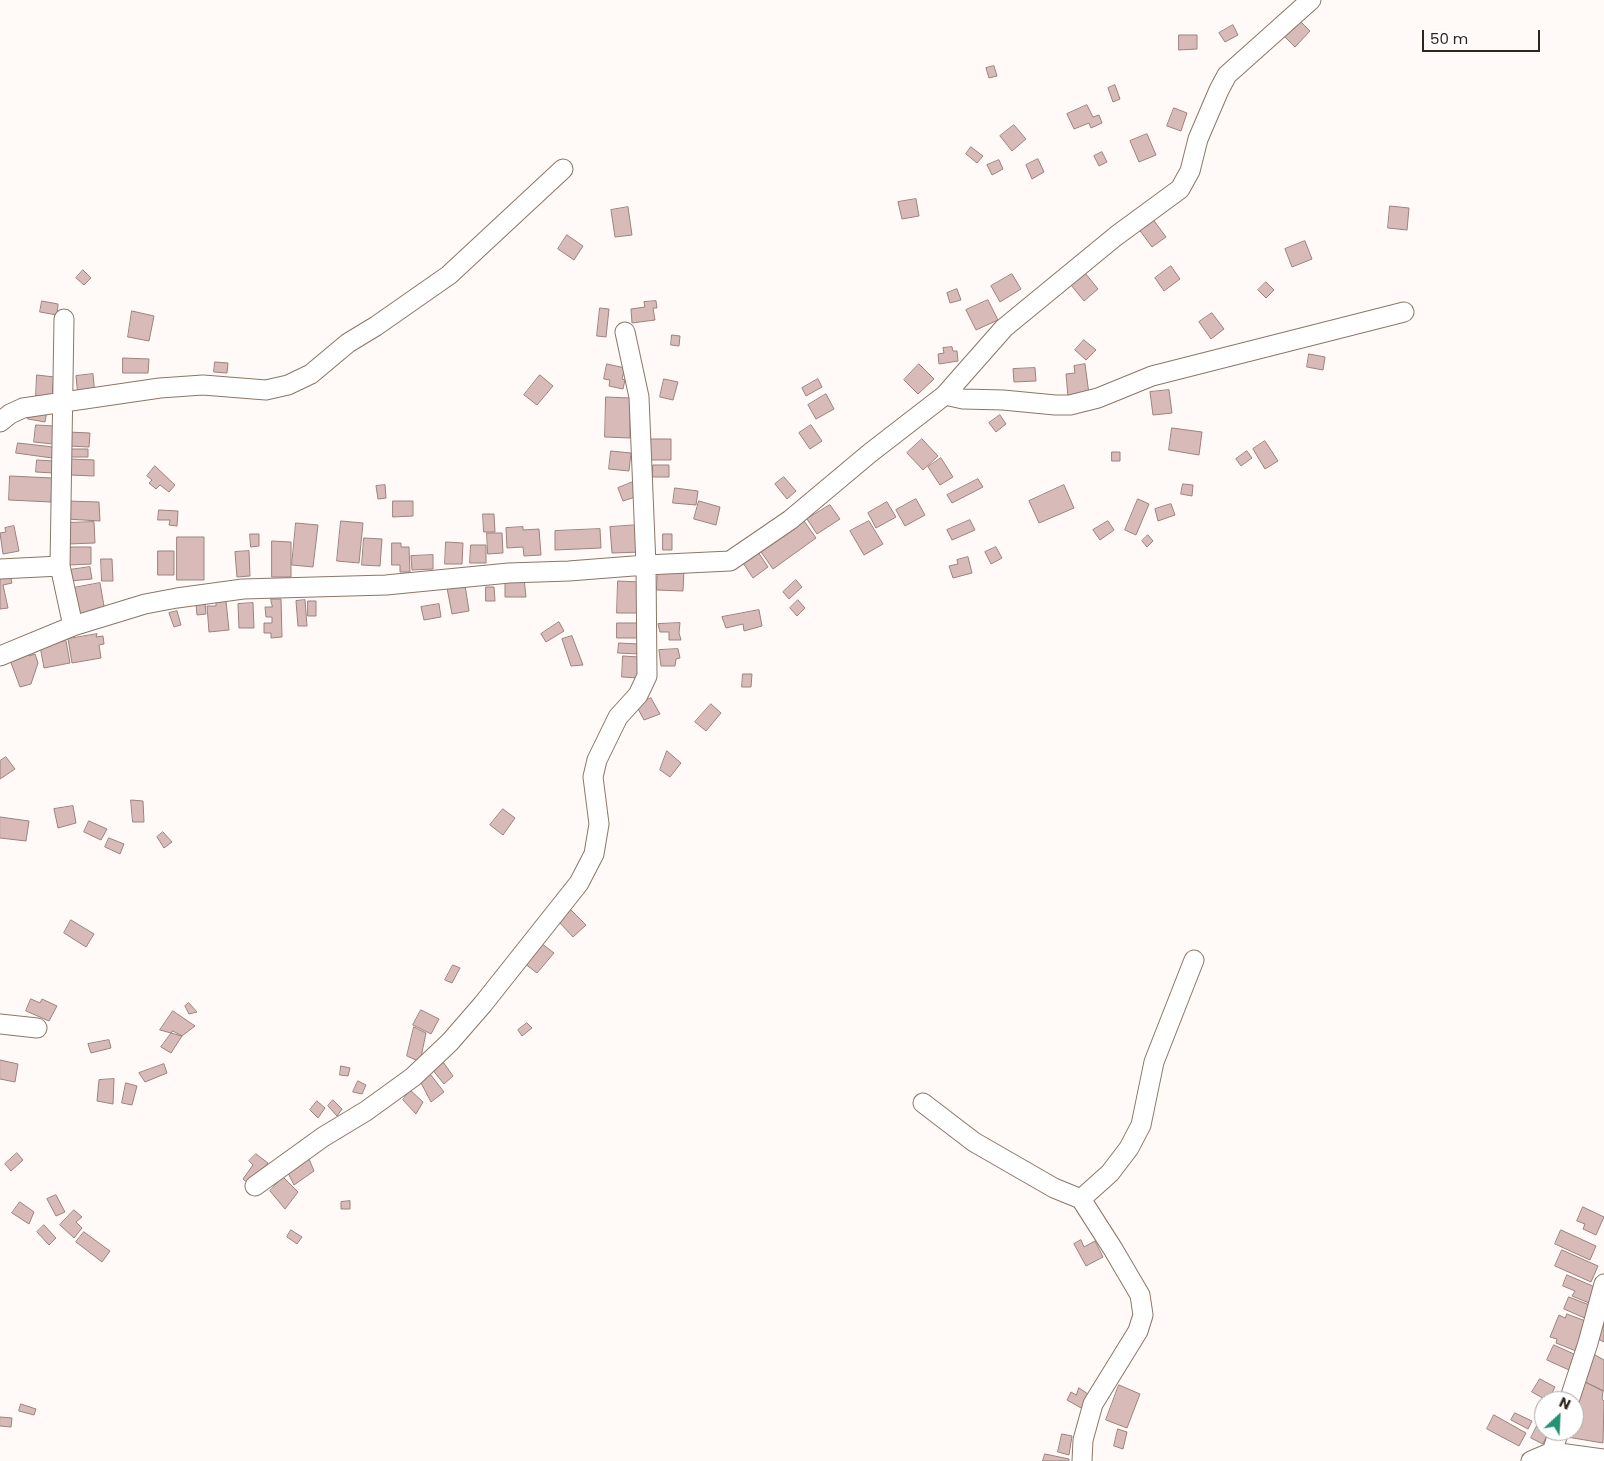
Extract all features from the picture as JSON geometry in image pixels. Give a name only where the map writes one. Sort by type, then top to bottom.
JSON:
[{"type":"street","points":[[0,656],[73,626],[145,604],[243,589],[386,586],[509,573],[730,561],[790,520],[870,453],[945,395],[1004,328],[1116,236],[1180,190],[1190,171],[1198,139],[1218,90],[1227,75],[1311,0]]},
{"type":"street","points":[[0,422],[10,414],[23,408],[160,388],[203,385],[266,390],[288,385],[311,374],[348,343],[376,326],[449,275],[563,169]]},
{"type":"street","points":[[945,395],[963,399],[1070,405],[1098,398],[1152,376],[1404,312]]},
{"type":"street","points":[[64,319],[61,403],[60,566],[73,626]]},
{"type":"street","points":[[255,1186],[323,1137],[366,1111],[412,1077],[450,1042],[483,1004],[579,883],[594,854],[599,824],[593,777],[597,760],[618,717],[638,695],[647,676],[646,565],[639,397],[625,332]]},
{"type":"street","points":[[0,569],[60,566]]},
{"type":"street","points":[[1081,1199],[1110,1173],[1129,1148],[1142,1125],[1154,1062],[1194,960]]},
{"type":"street","points":[[0,1024],[37,1028]]},
{"type":"street","points":[[923,1103],[974,1142],[1054,1188],[1081,1199],[1140,1295],[1143,1315],[1138,1331],[1093,1404],[1083,1440],[1082,1461]]},
{"type":"street","points":[[1574,1391],[1596,1348],[1604,1284]]},
{"type":"street","points":[[1552,1452],[1556,1441]]},
{"type":"street","points":[[1531,1461],[1552,1452],[1604,1459]]},
{"type":"building","points":[[1299,20],[1310,31],[1295,47],[1283,35]]},
{"type":"building","points":[[1233,25],[1238,35],[1225,42],[1219,33]]},
{"type":"building","points":[[1179,35],[1197,35],[1197,49],[1179,50]]},
{"type":"building","points":[[994,66],[997,76],[989,78],[986,68]]},
{"type":"building","points":[[1115,85],[1120,99],[1113,102],[1108,88]]},
{"type":"building","points":[[1087,105],[1093,117],[1099,115],[1102,123],[1091,128],[1089,123],[1074,129],[1067,114]]},
{"type":"building","points":[[1174,108],[1187,113],[1181,131],[1167,126]]},
{"type":"building","points":[[1014,125],[1026,139],[1012,151],[1000,136]]},
{"type":"building","points":[[1147,134],[1156,155],[1139,162],[1130,141]]},
{"type":"building","points":[[971,147],[983,156],[977,163],[966,154]]},
{"type":"building","points":[[1102,152],[1107,162],[1099,166],[1094,156]]},
{"type":"building","points":[[1038,159],[1044,172],[1032,179],[1026,165]]},
{"type":"building","points":[[999,160],[1003,169],[992,175],[987,165]]},
{"type":"building","points":[[916,199],[919,216],[902,219],[898,202]]},
{"type":"building","points":[[1390,206],[1409,208],[1407,230],[1388,228]]},
{"type":"building","points":[[628,207],[632,235],[615,237],[611,210]]},
{"type":"building","points":[[1152,218],[1166,237],[1152,247],[1138,228]]},
{"type":"building","points":[[567,235],[583,246],[574,260],[558,249]]},
{"type":"building","points":[[1305,241],[1312,259],[1292,267],[1285,249]]},
{"type":"building","points":[[1171,266],[1180,279],[1164,291],[1155,278]]},
{"type":"building","points":[[83,270],[91,278],[84,285],[76,278]]},
{"type":"building","points":[[1085,273],[1098,289],[1084,301],[1071,285]]},
{"type":"building","points":[[1012,274],[1021,289],[1000,302],[991,286]]},
{"type":"building","points":[[1266,282],[1274,290],[1266,298],[1258,290]]},
{"type":"building","points":[[957,289],[961,300],[950,303],[947,293]]},
{"type":"building","points":[[988,300],[998,320],[976,330],[966,310]]},
{"type":"building","points":[[42,301],[58,304],[57,315],[40,312]]},
{"type":"building","points":[[656,301],[657,308],[653,308],[655,320],[632,323],[631,309],[645,307],[644,302]]},
{"type":"building","points":[[600,308],[609,309],[606,337],[597,336]]},
{"type":"building","points":[[132,311],[154,316],[149,341],[128,337]]},
{"type":"building","points":[[1212,313],[1224,329],[1211,339],[1199,322]]},
{"type":"building","points":[[672,335],[680,336],[679,346],[671,345]]},
{"type":"building","points":[[1084,340],[1096,350],[1086,360],[1075,350]]},
{"type":"building","points":[[952,347],[953,351],[957,351],[958,361],[939,364],[938,354],[944,353],[943,348]]},
{"type":"building","points":[[1309,354],[1325,357],[1323,370],[1307,367]]},
{"type":"building","points":[[123,358],[149,359],[148,373],[123,373]]},
{"type":"building","points":[[215,362],[228,363],[227,373],[214,372]]},
{"type":"building","points":[[607,364],[625,368],[622,379],[625,380],[623,389],[609,386],[610,380],[604,379]]},
{"type":"building","points":[[919,364],[934,379],[918,394],[904,380]]},
{"type":"building","points":[[1085,364],[1089,394],[1068,397],[1066,374],[1075,373],[1074,366]]},
{"type":"building","points":[[1035,368],[1036,381],[1014,382],[1013,369]]},
{"type":"building","points":[[93,374],[95,396],[78,397],[76,376]]},
{"type":"building","points":[[37,375],[54,377],[52,397],[36,396]]},
{"type":"building","points":[[540,375],[553,386],[537,405],[524,395]]},
{"type":"building","points":[[664,379],[678,382],[673,400],[660,397]]},
{"type":"building","points":[[818,379],[822,387],[806,396],[802,388]]},
{"type":"building","points":[[1169,390],[1172,413],[1153,415],[1150,392]]},
{"type":"building","points":[[826,394],[834,409],[816,419],[808,405]]},
{"type":"building","points":[[606,397],[630,398],[630,438],[605,437]]},
{"type":"building","points":[[28,409],[47,411],[45,422],[28,419]]},
{"type":"building","points":[[1000,415],[1006,424],[996,432],[989,423]]},
{"type":"building","points":[[36,425],[55,426],[53,444],[34,442]]},
{"type":"building","points":[[811,425],[822,441],[810,449],[799,433]]},
{"type":"building","points":[[1172,428],[1202,432],[1199,455],[1169,450]]},
{"type":"building","points":[[67,432],[90,433],[89,447],[68,446]]},
{"type":"building","points":[[647,439],[671,439],[671,460],[647,460]]},
{"type":"building","points":[[922,439],[938,456],[923,470],[907,453]]},
{"type":"building","points":[[1265,441],[1278,461],[1265,469],[1253,449]]},
{"type":"building","points":[[18,443],[53,447],[52,458],[16,453]]},
{"type":"building","points":[[68,449],[88,449],[88,457],[68,457]]},
{"type":"building","points":[[611,451],[631,453],[629,471],[609,469]]},
{"type":"building","points":[[1247,451],[1252,458],[1241,466],[1236,459]]},
{"type":"building","points":[[1112,452],[1120,452],[1120,461],[1112,461]]},
{"type":"building","points":[[941,458],[953,477],[940,485],[928,467]]},
{"type":"building","points":[[70,459],[94,460],[94,476],[70,475]]},
{"type":"building","points":[[37,460],[54,461],[53,473],[36,472]]},
{"type":"building","points":[[653,465],[669,465],[669,477],[653,477]]},
{"type":"building","points":[[155,466],[175,485],[169,492],[160,485],[156,489],[149,483],[152,480],[147,476]]},
{"type":"building","points":[[10,476],[52,478],[51,502],[9,500]]},
{"type":"building","points":[[784,477],[796,491],[787,499],[775,484]]},
{"type":"building","points":[[978,479],[983,487],[952,503],[947,495]]},
{"type":"building","points":[[633,482],[638,496],[623,501],[618,488]]},
{"type":"building","points":[[1183,484],[1193,485],[1192,496],[1181,494]]},
{"type":"building","points":[[385,485],[386,498],[378,499],[376,486]]},
{"type":"building","points":[[1064,485],[1074,508],[1039,523],[1029,501]]},
{"type":"building","points":[[675,488],[698,491],[696,505],[673,503]]},
{"type":"building","points":[[916,499],[925,515],[905,526],[896,510]]},
{"type":"building","points":[[1138,499],[1149,504],[1136,535],[1125,530]]},
{"type":"building","points":[[66,501],[99,502],[100,521],[66,519]]},
{"type":"building","points":[[393,501],[413,501],[413,516],[393,517]]},
{"type":"building","points":[[699,501],[720,507],[716,525],[694,519]]},
{"type":"building","points":[[887,502],[896,517],[876,528],[868,513]]},
{"type":"building","points":[[1171,504],[1175,515],[1158,521],[1155,509]]},
{"type":"building","points":[[830,505],[840,519],[817,534],[807,519]]},
{"type":"building","points":[[159,510],[178,511],[177,526],[169,525],[170,520],[158,520]]},
{"type":"building","points":[[483,514],[494,514],[495,532],[484,532]]},
{"type":"building","points":[[802,518],[816,538],[773,569],[759,549]]},
{"type":"building","points":[[970,520],[975,530],[952,540],[947,530]]},
{"type":"building","points":[[341,521],[363,523],[359,563],[337,561]]},
{"type":"building","points":[[869,521],[883,544],[864,555],[850,531]]},
{"type":"building","points":[[1108,521],[1114,530],[1100,540],[1093,530]]},
{"type":"building","points":[[94,522],[95,543],[68,544],[67,523]]},
{"type":"building","points":[[296,523],[318,525],[313,567],[292,565]]},
{"type":"building","points":[[639,525],[641,552],[612,553],[610,527]]},
{"type":"building","points":[[14,526],[19,551],[3,554],[0,533],[6,532],[5,528]]},
{"type":"building","points":[[523,527],[523,530],[539,529],[541,555],[524,556],[523,547],[507,548],[506,528]]},
{"type":"building","points":[[600,529],[601,548],[555,550],[555,531]]},
{"type":"building","points":[[487,533],[502,533],[503,553],[488,554]]},
{"type":"building","points":[[250,534],[259,534],[259,546],[251,547]]},
{"type":"building","points":[[663,534],[672,534],[672,550],[663,550]]},
{"type":"building","points":[[1148,535],[1153,541],[1147,547],[1142,541]]},
{"type":"building","points":[[177,537],[204,537],[204,580],[177,580]]},
{"type":"building","points":[[364,538],[382,539],[380,566],[362,565]]},
{"type":"building","points":[[272,541],[291,542],[291,577],[272,577]]},
{"type":"building","points":[[446,542],[463,543],[462,564],[445,564]]},
{"type":"building","points":[[392,543],[401,543],[401,547],[409,547],[410,572],[400,572],[400,565],[392,565]]},
{"type":"building","points":[[471,545],[486,545],[486,563],[470,563]]},
{"type":"building","points":[[68,547],[91,547],[91,564],[69,565]]},
{"type":"building","points":[[996,547],[1002,558],[991,564],[985,552]]},
{"type":"building","points":[[158,551],[174,551],[174,575],[158,575]]},
{"type":"building","points":[[249,551],[250,576],[237,577],[235,552]]},
{"type":"building","points":[[758,552],[768,567],[753,578],[743,563]]},
{"type":"building","points":[[433,555],[433,569],[412,570],[411,556]]},
{"type":"building","points":[[968,557],[972,573],[953,578],[949,566],[958,564],[957,560]]},
{"type":"building","points":[[101,559],[112,559],[113,581],[102,581]]},
{"type":"building","points":[[90,567],[92,579],[70,581],[69,570]]},
{"type":"building","points":[[658,569],[684,570],[683,591],[657,590]]},
{"type":"building","points":[[9,570],[12,583],[3,585],[8,608],[0,609],[0,571]]},
{"type":"building","points":[[524,578],[526,597],[505,597],[505,580]]},
{"type":"building","points":[[796,580],[802,587],[789,599],[783,592]]},
{"type":"building","points":[[618,581],[639,582],[638,613],[617,613]]},
{"type":"building","points":[[100,583],[105,612],[78,617],[73,588]]},
{"type":"building","points":[[465,585],[469,611],[452,614],[447,588]]},
{"type":"building","points":[[486,587],[494,587],[495,601],[486,601]]},
{"type":"building","points":[[271,599],[281,599],[282,637],[271,638],[271,633],[264,633],[264,623],[272,623],[272,617],[266,617],[265,607],[272,607]]},
{"type":"building","points":[[305,600],[307,626],[298,626],[296,601]]},
{"type":"building","points":[[798,600],[805,608],[797,616],[790,608]]},
{"type":"building","points":[[226,601],[229,630],[209,632],[207,606],[216,606],[216,602]]},
{"type":"building","points":[[308,601],[316,601],[316,616],[308,616]]},
{"type":"building","points":[[205,603],[206,614],[197,615],[196,604]]},
{"type":"building","points":[[253,603],[254,628],[239,628],[238,604]]},
{"type":"building","points":[[439,604],[441,617],[424,620],[421,607]]},
{"type":"building","points":[[759,610],[762,626],[744,631],[743,624],[726,628],[722,617]]},
{"type":"building","points":[[177,611],[181,625],[174,627],[169,613]]},
{"type":"building","points":[[559,622],[564,631],[546,642],[541,634]]},
{"type":"building","points":[[617,623],[639,623],[638,638],[617,638]]},
{"type":"building","points":[[680,623],[679,633],[681,640],[669,640],[669,632],[660,632],[658,624]]},
{"type":"building","points":[[97,634],[96,637],[103,636],[104,644],[99,645],[101,658],[72,663],[68,639]]},
{"type":"building","points":[[572,636],[583,665],[571,666],[562,639]]},
{"type":"building","points":[[66,641],[70,663],[44,668],[40,646]]},
{"type":"building","points":[[619,643],[638,644],[639,654],[618,653]]},
{"type":"building","points":[[678,649],[680,658],[676,659],[675,666],[661,666],[659,650]]},
{"type":"building","points":[[28,654],[29,656],[35,654],[38,663],[31,684],[20,687],[10,660]]},
{"type":"building","points":[[623,656],[639,657],[638,678],[622,677]]},
{"type":"building","points":[[743,674],[752,674],[751,687],[742,687]]},
{"type":"building","points":[[651,698],[660,714],[644,720],[636,705]]},
{"type":"building","points":[[711,704],[721,713],[706,731],[695,722]]},
{"type":"building","points":[[667,751],[681,763],[670,777],[660,770]]},
{"type":"building","points":[[6,757],[15,769],[0,779],[0,761]]},
{"type":"building","points":[[131,800],[143,801],[144,822],[133,822]]},
{"type":"building","points":[[73,806],[76,823],[58,828],[54,809]]},
{"type":"building","points":[[503,809],[515,818],[503,835],[490,825]]},
{"type":"building","points":[[0,817],[29,821],[26,841],[0,838]]},
{"type":"building","points":[[89,821],[107,829],[101,840],[84,832]]},
{"type":"building","points":[[163,832],[172,842],[164,848],[157,837]]},
{"type":"building","points":[[109,838],[124,844],[120,854],[105,847]]},
{"type":"building","points":[[571,910],[586,925],[573,937],[559,922]]},
{"type":"building","points":[[71,920],[94,934],[86,947],[64,933]]},
{"type":"building","points":[[537,940],[554,953],[537,973],[520,960]]},
{"type":"building","points":[[453,965],[460,968],[452,983],[445,980]]},
{"type":"building","points":[[31,999],[40,1003],[42,999],[57,1006],[49,1021],[26,1011]]},
{"type":"building","points":[[189,1003],[197,1012],[189,1014],[185,1006]]},
{"type":"building","points":[[421,1010],[439,1019],[431,1034],[413,1025]]},
{"type":"building","points":[[173,1011],[195,1026],[182,1036],[160,1030]]},
{"type":"building","points":[[527,1023],[532,1028],[522,1036],[518,1030]]},
{"type":"building","points":[[414,1027],[426,1033],[420,1062],[407,1056]]},
{"type":"building","points":[[173,1031],[182,1036],[171,1053],[161,1047]]},
{"type":"building","points":[[109,1040],[111,1048],[91,1053],[88,1044]]},
{"type":"building","points":[[441,1059],[453,1076],[444,1084],[431,1068]]},
{"type":"building","points":[[0,1060],[18,1064],[15,1082],[0,1079]]},
{"type":"building","points":[[164,1064],[167,1073],[145,1082],[139,1073]]},
{"type":"building","points":[[341,1066],[350,1068],[348,1076],[340,1075]]},
{"type":"building","points":[[427,1070],[444,1092],[431,1102],[418,1077]]},
{"type":"building","points":[[114,1079],[113,1104],[97,1101],[99,1080]]},
{"type":"building","points":[[358,1081],[366,1085],[362,1094],[353,1092]]},
{"type":"building","points":[[126,1083],[137,1086],[132,1105],[122,1103]]},
{"type":"building","points":[[410,1090],[423,1102],[416,1114],[403,1100]]},
{"type":"building","points":[[333,1100],[342,1109],[337,1116],[328,1106]]},
{"type":"building","points":[[317,1101],[325,1108],[318,1118],[310,1110]]},
{"type":"building","points":[[17,1153],[23,1160],[11,1171],[5,1164]]},
{"type":"building","points":[[256,1154],[268,1163],[250,1185],[243,1179],[253,1165],[249,1161]]},
{"type":"building","points":[[307,1154],[314,1171],[294,1185],[285,1167]]},
{"type":"building","points":[[283,1177],[298,1192],[285,1209],[270,1191]]},
{"type":"building","points":[[56,1195],[65,1212],[56,1216],[47,1199]]},
{"type":"building","points":[[350,1201],[350,1209],[341,1209],[341,1202]]},
{"type":"building","points":[[20,1202],[34,1212],[29,1224],[12,1213]]},
{"type":"building","points":[[1583,1207],[1604,1217],[1596,1235],[1583,1229],[1585,1224],[1577,1221]]},
{"type":"building","points":[[74,1210],[82,1217],[76,1222],[82,1228],[74,1238],[60,1225]]},
{"type":"building","points":[[44,1225],[56,1238],[49,1245],[37,1232]]},
{"type":"building","points":[[291,1230],[302,1237],[297,1244],[287,1237]]},
{"type":"building","points":[[1561,1230],[1596,1246],[1590,1260],[1555,1244]]},
{"type":"building","points":[[84,1232],[110,1251],[102,1262],[76,1242]]},
{"type":"building","points":[[1081,1240],[1084,1247],[1095,1241],[1103,1257],[1086,1266],[1074,1244]]},
{"type":"building","points":[[1562,1250],[1598,1266],[1591,1282],[1555,1266]]},
{"type":"building","points":[[1567,1275],[1595,1287],[1589,1303],[1572,1296],[1575,1291],[1563,1286]]},
{"type":"building","points":[[1569,1297],[1592,1306],[1587,1319],[1564,1309]]},
{"type":"building","points":[[1567,1314],[1588,1322],[1576,1351],[1556,1343],[1557,1339],[1550,1337],[1559,1315],[1565,1318]]},
{"type":"building","points":[[1604,1324],[1604,1342],[1598,1339]]},
{"type":"building","points":[[1554,1345],[1576,1355],[1569,1370],[1547,1360]]},
{"type":"building","points":[[1595,1355],[1604,1360],[1604,1391],[1579,1379]]},
{"type":"building","points":[[1540,1379],[1555,1387],[1553,1391],[1532,1392]]},
{"type":"building","points":[[1583,1381],[1603,1391],[1603,1443],[1584,1440],[1584,1391],[1579,1391]]},
{"type":"building","points":[[1119,1385],[1140,1394],[1127,1428],[1106,1420]]},
{"type":"building","points":[[1079,1388],[1088,1394],[1085,1399],[1088,1401],[1083,1409],[1067,1400],[1071,1392],[1076,1395]]},
{"type":"building","points":[[21,1404],[36,1409],[34,1415],[19,1411]]},
{"type":"building","points":[[1515,1413],[1532,1421],[1528,1429],[1511,1420]]},
{"type":"building","points":[[1494,1415],[1526,1433],[1519,1446],[1487,1429]]},
{"type":"building","points":[[0,1417],[12,1418],[11,1427],[0,1426]]},
{"type":"building","points":[[1118,1429],[1127,1432],[1123,1449],[1114,1446]]},
{"type":"building","points":[[1062,1434],[1072,1436],[1069,1455],[1058,1452]]},
{"type":"building","points":[[1045,1454],[1069,1459],[1069,1461],[1043,1461]]}]
